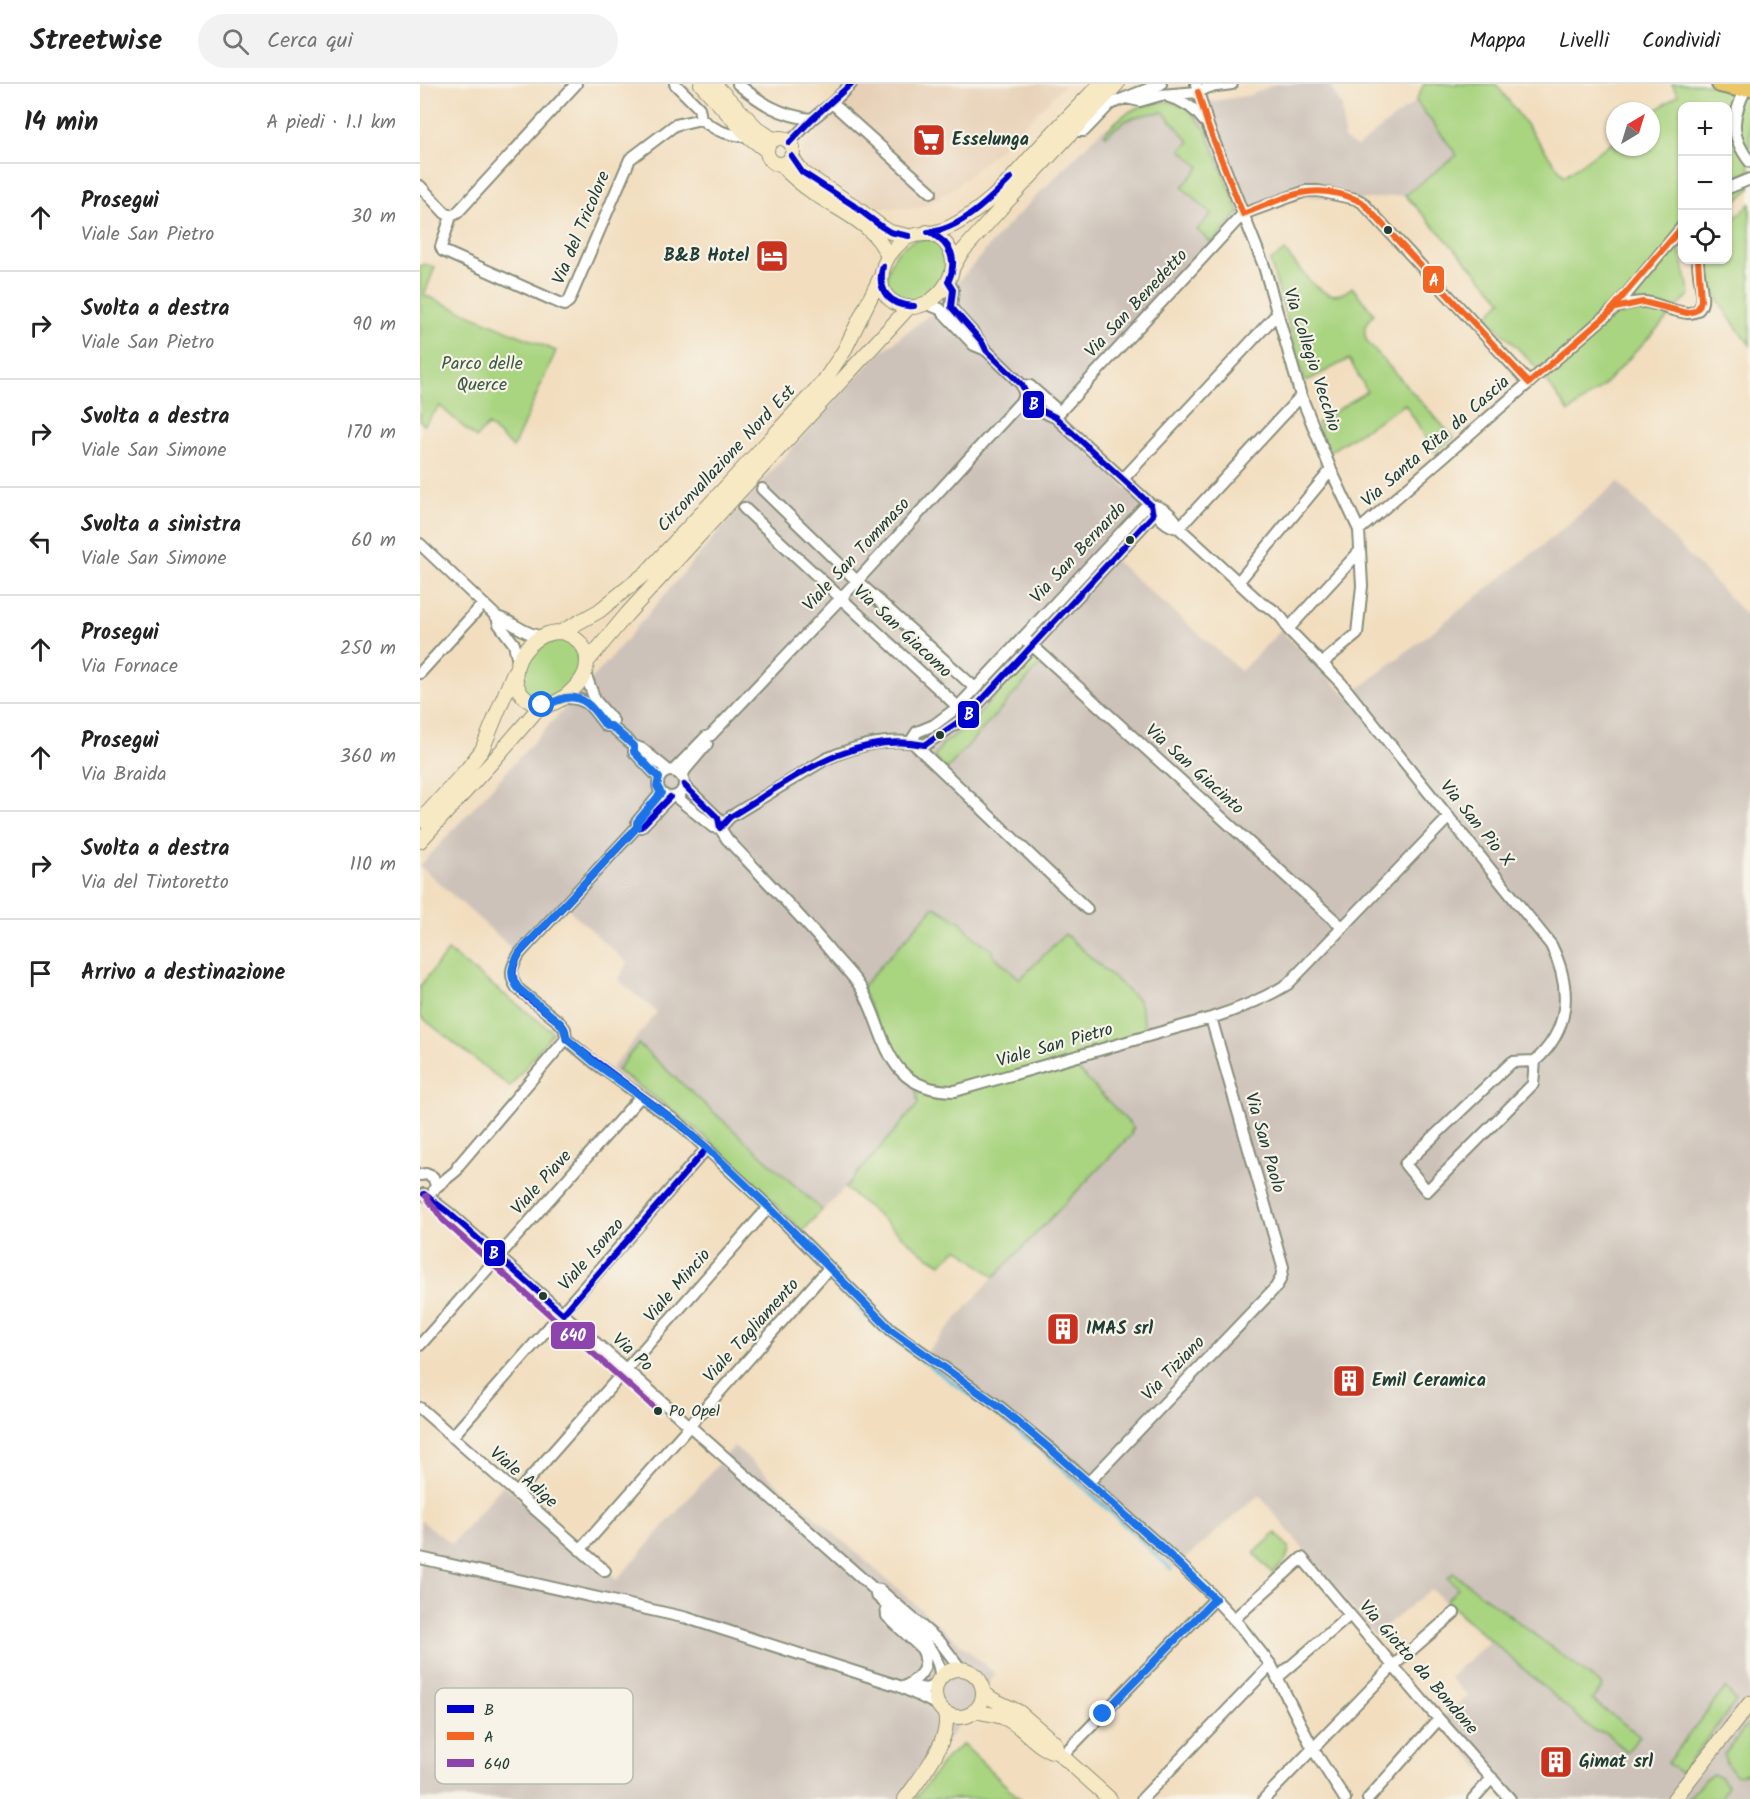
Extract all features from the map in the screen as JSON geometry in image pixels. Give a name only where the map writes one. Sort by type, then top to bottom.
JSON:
[{"type":"main road","points":[[701,84],[749,136],[770,146]]},
{"type":"main road","points":[[714,84],[757,128],[770,146],[771,160],[787,154]]},
{"type":"main road","points":[[787,154],[807,176],[890,232],[909,236],[940,231],[959,221],[993,196],[1100,84]]},
{"type":"main road","name":"Circonvallazione Nord Est","points":[[586,667],[627,614],[909,308],[925,303],[948,282],[953,267],[962,254],[1002,207],[1117,84]]},
{"type":"main road","points":[[1724,85],[1748,88]]},
{"type":"main road","points":[[770,146],[780,139],[801,184],[867,228],[881,243],[888,257]]},
{"type":"main road","points":[[927,232],[942,240],[950,249],[954,258],[953,267]]},
{"type":"main road","name":"Circonvallazione Nord Est","points":[[561,632],[599,612],[646,573],[824,381],[844,351],[888,257],[909,236]]},
{"type":"main road","points":[[881,276],[883,290],[887,297],[909,308]]},
{"type":"main road","points":[[420,821],[482,750],[522,654],[541,636],[561,632],[573,636],[582,643],[586,653],[586,667],[580,682],[563,698],[536,711],[420,841]]},
{"type":"main road","points":[[516,667],[515,681],[521,695],[535,704],[549,705]]},
{"type":"main road","points":[[905,1799],[968,1714],[981,1702],[983,1692],[978,1678],[973,1673],[960,1668],[952,1669],[938,1681],[935,1699],[947,1719],[945,1730],[925,1772]]},
{"type":"main road","points":[[983,1692],[1019,1712],[1055,1743],[1060,1754],[1110,1799]]},
{"type":"main road","points":[[1674,1799],[1750,1703]]},
{"type":"main road","points":[[941,1708],[949,1715],[1002,1717],[1018,1726],[1048,1751],[1060,1754]]},
{"type":"street","points":[[420,186],[445,213],[451,216],[457,213],[576,84]]},
{"type":"street","points":[[675,84],[699,108],[705,122],[716,131],[730,136],[749,136]]},
{"type":"street","points":[[738,84],[777,111],[797,118],[812,119]]},
{"type":"street","points":[[787,154],[812,119],[850,84]]},
{"type":"street","name":"Circonvallazione Nord Est","points":[[1074,131],[1084,131],[1110,104],[1126,98],[1161,90],[1232,84]]},
{"type":"street","points":[[1724,85],[1738,105]]},
{"type":"street","name":"Via Collegio Vecchio","points":[[1197,88],[1208,126],[1264,266],[1301,396],[1331,470],[1359,530],[1362,586],[1357,634],[1334,652],[1324,664]]},
{"type":"street","points":[[1748,88],[1738,105],[1735,135],[1750,162]]},
{"type":"street","name":"Via Collegio Vecchio","points":[[1161,90],[1189,105],[1208,126]]},
{"type":"street","points":[[832,103],[931,192]]},
{"type":"street","points":[[705,122],[721,124],[724,122],[725,112]]},
{"type":"street","name":"Via del Tricolore","points":[[451,216],[441,247],[443,251],[564,305],[569,301],[630,159],[675,125],[705,122]]},
{"type":"street","points":[[1732,186],[1750,179]]},
{"type":"street","points":[[1243,214],[1306,191],[1356,198],[1529,383]]},
{"type":"street","name":"Via San Benedetto","points":[[1055,417],[1243,214]]},
{"type":"street","name":"Via Santa Rita da Cascia","points":[[1359,530],[1614,308],[1678,233]]},
{"type":"street","points":[[1614,308],[1643,302],[1694,313],[1699,310],[1703,299],[1699,285],[1698,264]]},
{"type":"street","name":"Via San Pio X","points":[[948,282],[952,290],[951,307],[965,326],[1022,385],[1030,386],[1054,407],[1055,417]]},
{"type":"street","name":"Via San Pio X","points":[[925,303],[940,309],[974,345],[986,350]]},
{"type":"street","points":[[1123,479],[1277,314]]},
{"type":"street","name":"Via San Pio X","points":[[1022,385],[1026,396],[1046,414],[1055,417],[1123,479],[1171,527],[1179,528],[1239,581],[1262,604],[1263,612],[1282,630],[1288,629],[1324,664],[1551,945],[1561,965],[1566,984],[1565,1007],[1558,1030],[1545,1052],[1535,1062],[1533,1084],[1427,1191],[1405,1164],[1512,1062],[1535,1062]]},
{"type":"street","name":"Viale San Tommaso","points":[[567,1039],[559,1022],[518,988],[513,981],[511,972],[520,952],[637,827],[637,822],[669,796],[681,792],[677,776],[711,740],[711,735],[857,581],[1026,396]]},
{"type":"street","points":[[1179,528],[1301,396]]},
{"type":"street","points":[[1239,581],[1331,470]]},
{"type":"street","name":"Via San Giacomo","points":[[762,489],[857,581],[975,688]]},
{"type":"street","name":"Via San Bernardo","points":[[911,741],[917,732],[934,725],[958,707],[1027,640],[1153,515],[1151,506]]},
{"type":"street","name":"Via San Giacomo","points":[[744,508],[958,707]]},
{"type":"street","points":[[420,544],[497,617],[533,636],[541,636]]},
{"type":"street","points":[[1288,629],[1360,551]]},
{"type":"street","points":[[420,673],[483,604]]},
{"type":"street","points":[[497,617],[499,624],[514,644],[516,667]]},
{"type":"street","name":"Via San Bernardo","points":[[720,828],[730,817],[826,759],[864,745],[903,740],[925,745],[967,716],[1027,640]]},
{"type":"street","name":"Via San Giacinto","points":[[1027,640],[1342,927]]},
{"type":"street","name":"Viale San Pietro","points":[[586,667],[595,700],[613,721],[611,726]]},
{"type":"street","name":"Viale San Pietro","points":[[563,698],[580,698],[592,708],[606,726],[611,726],[634,746],[642,749],[677,776],[718,818],[720,828],[727,839],[794,908],[860,986],[871,1006],[893,1061],[903,1073],[920,1086],[937,1091],[955,1091],[1248,1006],[1288,984],[1449,817]]},
{"type":"street","points":[[911,741],[1088,909]]},
{"type":"street","name":"Viale San Pietro","points":[[634,746],[634,752],[659,778]]},
{"type":"street","points":[[669,796],[657,786],[659,778],[677,776]]},
{"type":"street","name":"Viale San Pietro","points":[[669,796],[713,827],[720,828]]},
{"type":"street","name":"Via San Paolo","points":[[1210,1018],[1283,1267],[1281,1278]]},
{"type":"street","points":[[426,1192],[457,1170],[458,1166],[567,1039],[595,1063],[682,1126],[769,1207],[891,1330],[1001,1408],[1089,1482],[1215,1599],[1258,1646],[1277,1677],[1313,1749],[1345,1799]]},
{"type":"street","name":"Viale Piave","points":[[420,1345],[641,1096]]},
{"type":"street","name":"Viale Isonzo","points":[[452,1437],[563,1314],[707,1148]]},
{"type":"street","points":[[424,1174],[458,1166]]},
{"type":"street","name":"Via Po","points":[[424,1174],[436,1182],[426,1192],[874,1589]]},
{"type":"street","name":"Viale Mincio","points":[[516,1494],[769,1207]]},
{"type":"street","name":"Viale Tagliamento","points":[[580,1550],[829,1268]]},
{"type":"street","name":"Via Tiziano","points":[[1089,1482],[1268,1295],[1281,1278]]},
{"type":"street","name":"Viale Adige","points":[[420,1408],[605,1571]]},
{"type":"street","points":[[420,1558],[687,1618],[902,1686],[926,1689],[938,1681],[935,1655],[928,1645],[876,1595],[874,1589],[880,1590],[941,1643],[960,1668]]},
{"type":"street","name":"Via Giotto da Bondone","points":[[1234,1619],[1302,1558],[1510,1799]]},
{"type":"street","points":[[1060,1754],[1215,1599]]},
{"type":"street","points":[[886,1605],[886,1616],[922,1649],[925,1655],[926,1666],[922,1673],[915,1681],[902,1686]]},
{"type":"street","points":[[1264,1799],[1393,1666],[1454,1613]]},
{"type":"street","points":[[1277,1677],[1350,1615]]},
{"type":"street","points":[[1142,1799],[1270,1665]]},
{"type":"street","points":[[902,1686],[941,1708]]},
{"type":"street","points":[[1368,1799],[1439,1719]]},
{"type":"street","points":[[1473,1799],[1492,1778]]},
{"type":"shaded area","points":[[860,84],[1065,84],[1010,140],[940,197],[918,208],[881,208],[864,202],[810,172],[804,164],[802,154],[805,145]]},
{"type":"shaded area","points":[[1275,84],[1329,84],[1342,106],[1344,139],[1357,147],[1416,101],[1457,155],[1405,195],[1359,200],[1302,196],[1238,218],[1053,420],[1151,511],[1110,556],[1241,671],[1281,630],[1348,697],[1542,546],[1618,482],[1750,619],[1750,1799],[1508,1799],[1439,1721],[1468,1696],[1449,1677],[1489,1642],[1431,1589],[1374,1635],[1259,1495],[1174,1568],[1054,1460],[970,1391],[921,1359],[994,1276],[1079,1071],[1065,934],[1020,980],[985,949],[915,1085],[918,1105],[845,1188],[803,1231],[688,1125],[611,1069],[657,1012],[618,980],[627,963],[563,904],[517,953],[420,866],[606,663],[759,485],[875,357],[930,314],[1005,228],[1102,130],[1140,113],[1251,95]]},
{"type":"shaded area","points":[[734,1446],[995,1674],[905,1799],[420,1799],[420,1520],[452,1544],[503,1485],[617,1580]]},
{"type":"green space","points":[[1424,84],[1496,84],[1564,176],[1606,146],[1606,156],[1660,156],[1660,108],[1678,95],[1672,84],[1750,84],[1750,189],[1732,205],[1732,102],[1678,102],[1678,264],[1683,264],[1690,294],[1602,387],[1569,412],[1537,368],[1487,317],[1502,300],[1405,195],[1457,155],[1416,101]]},
{"type":"green space","points":[[1166,101],[1188,108],[1205,129],[1239,212],[1212,243],[1197,230],[1211,214],[1182,187],[1200,167],[1181,150],[1190,142],[1163,112],[1132,118],[1106,136],[1104,134],[1131,111]]},
{"type":"green space","points":[[1750,204],[1750,345],[1721,305],[1715,294],[1709,271],[1710,264],[1732,264],[1732,220]]},
{"type":"green space","points":[[931,239],[943,247],[947,256],[947,267],[935,288],[926,296],[915,301],[903,300],[890,291],[888,271],[899,250],[915,240]]},
{"type":"green space","points":[[1285,251],[1306,277],[1324,292],[1333,295],[1352,287],[1374,314],[1365,327],[1367,342],[1454,438],[1435,452],[1405,404],[1329,452],[1317,423],[1367,391],[1349,359],[1305,382],[1270,261]]},
{"type":"green space","name":"Parco delle Querce","points":[[424,264],[435,267],[424,295],[556,351],[513,448],[488,425],[476,438],[440,406],[424,425],[420,421],[420,266]]},
{"type":"green space","points":[[556,636],[576,645],[581,658],[579,670],[566,690],[555,696],[534,697],[526,692],[521,684],[521,673],[534,648]]},
{"type":"green space","points":[[1033,655],[1042,663],[947,769],[934,757],[943,744],[970,724]]},
{"type":"green space","points":[[934,907],[960,921],[973,936],[993,950],[992,954],[1020,979],[1065,934],[1139,1001],[1147,1035],[1078,1054],[1079,1071],[1134,1128],[1130,1132],[1132,1134],[994,1277],[958,1248],[941,1264],[921,1252],[845,1188],[918,1104],[915,1085],[890,1050],[861,988]]},
{"type":"green space","points":[[448,951],[553,1032],[510,1087],[420,1016],[420,986]]},
{"type":"green space","points":[[638,1044],[822,1210],[803,1231],[708,1139],[617,1070]]},
{"type":"green space","points":[[1276,1533],[1289,1548],[1286,1560],[1272,1573],[1254,1553]]},
{"type":"green space","points":[[1453,1573],[1603,1686],[1592,1700],[1640,1736],[1627,1752],[1606,1733],[1594,1731],[1446,1601],[1458,1588],[1448,1578]]},
{"type":"green space","points":[[1725,1688],[1736,1701],[1681,1773],[1667,1763]]},
{"type":"green space","points":[[1750,1721],[1750,1772],[1737,1776],[1726,1763],[1724,1755]]},
{"type":"green space","points":[[963,1744],[1020,1799],[915,1799],[947,1757]]},
{"type":"green space","points":[[1713,1774],[1720,1777],[1727,1785],[1721,1799],[1688,1799],[1705,1779]]},
{"type":"waterway","points":[[857,1308],[894,1340],[1034,1444],[1171,1569]]},
{"type":"transit line","name":"B","points":[[789,143],[851,84]]},
{"type":"transit line","name":"A","points":[[1198,92],[1208,126],[1243,214]]},
{"type":"transit line","name":"B","points":[[791,156],[802,172],[882,227],[890,232],[909,236]]},
{"type":"transit line","name":"B","points":[[928,232],[940,230],[963,220],[1011,178]]},
{"type":"transit line","name":"A","points":[[1243,214],[1288,197],[1315,191],[1345,195],[1362,202],[1529,383]]},
{"type":"transit line","name":"A","points":[[1607,315],[1678,232]]},
{"type":"transit line","name":"B","points":[[932,234],[949,247],[953,259],[949,280]]},
{"type":"transit line","name":"B","points":[[932,234],[943,243],[950,254],[952,266],[949,280]]},
{"type":"transit line","name":"A","points":[[1529,383],[1615,308],[1643,302],[1687,313],[1695,311],[1701,300],[1698,264]]},
{"type":"transit line","name":"B","points":[[883,266],[882,283],[887,295],[897,302],[914,306]]},
{"type":"transit line","name":"B","points":[[883,266],[881,282],[887,295],[898,304],[914,306]]},
{"type":"transit line","name":"B","points":[[948,282],[953,290],[951,307],[982,342],[986,350],[1022,385],[1029,400],[1039,409],[1055,417],[1151,505]]},
{"type":"transit line","name":"B","points":[[720,828],[730,817],[822,762],[872,745],[898,742],[925,745],[967,716],[1153,515],[1151,505]]},
{"type":"transit line","name":"B","points":[[684,785],[718,818],[720,828]]},
{"type":"transit line","name":"B","points":[[566,1039],[565,1029],[561,1023],[519,990],[513,974],[515,964],[520,953],[637,827],[641,827],[670,797]]},
{"type":"transit line","name":"B","points":[[566,1039],[673,1119],[707,1148]]},
{"type":"transit line","name":"B","points":[[563,1314],[707,1148]]},
{"type":"transit line","name":"B","points":[[424,1194],[449,1213],[563,1314]]},
{"type":"transit line","name":"640","points":[[426,1196],[443,1220],[658,1411]]},
{"type":"place","name":"Esselunga","points":[[929,140]]},
{"type":"place","name":"B&B Hotel","points":[[772,256]]},
{"type":"place","name":"IMAS srl","points":[[1063,1329]]},
{"type":"place","name":"Emil Ceramica","points":[[1349,1381]]},
{"type":"place","name":"Po Opel","points":[[658,1411]]},
{"type":"place","name":"Gimat srl","points":[[1556,1762]]},
{"type":"route","points":[[542,705],[549,705],[563,698],[580,698],[587,703],[606,726],[611,726],[634,746],[634,752],[659,778],[657,786],[661,793],[637,822],[637,827],[520,952],[511,972],[513,981],[518,988],[559,1022],[567,1039],[595,1063],[682,1126],[707,1148],[891,1330],[1001,1408],[1089,1482],[1178,1562],[1215,1599],[1103,1714]]}]
